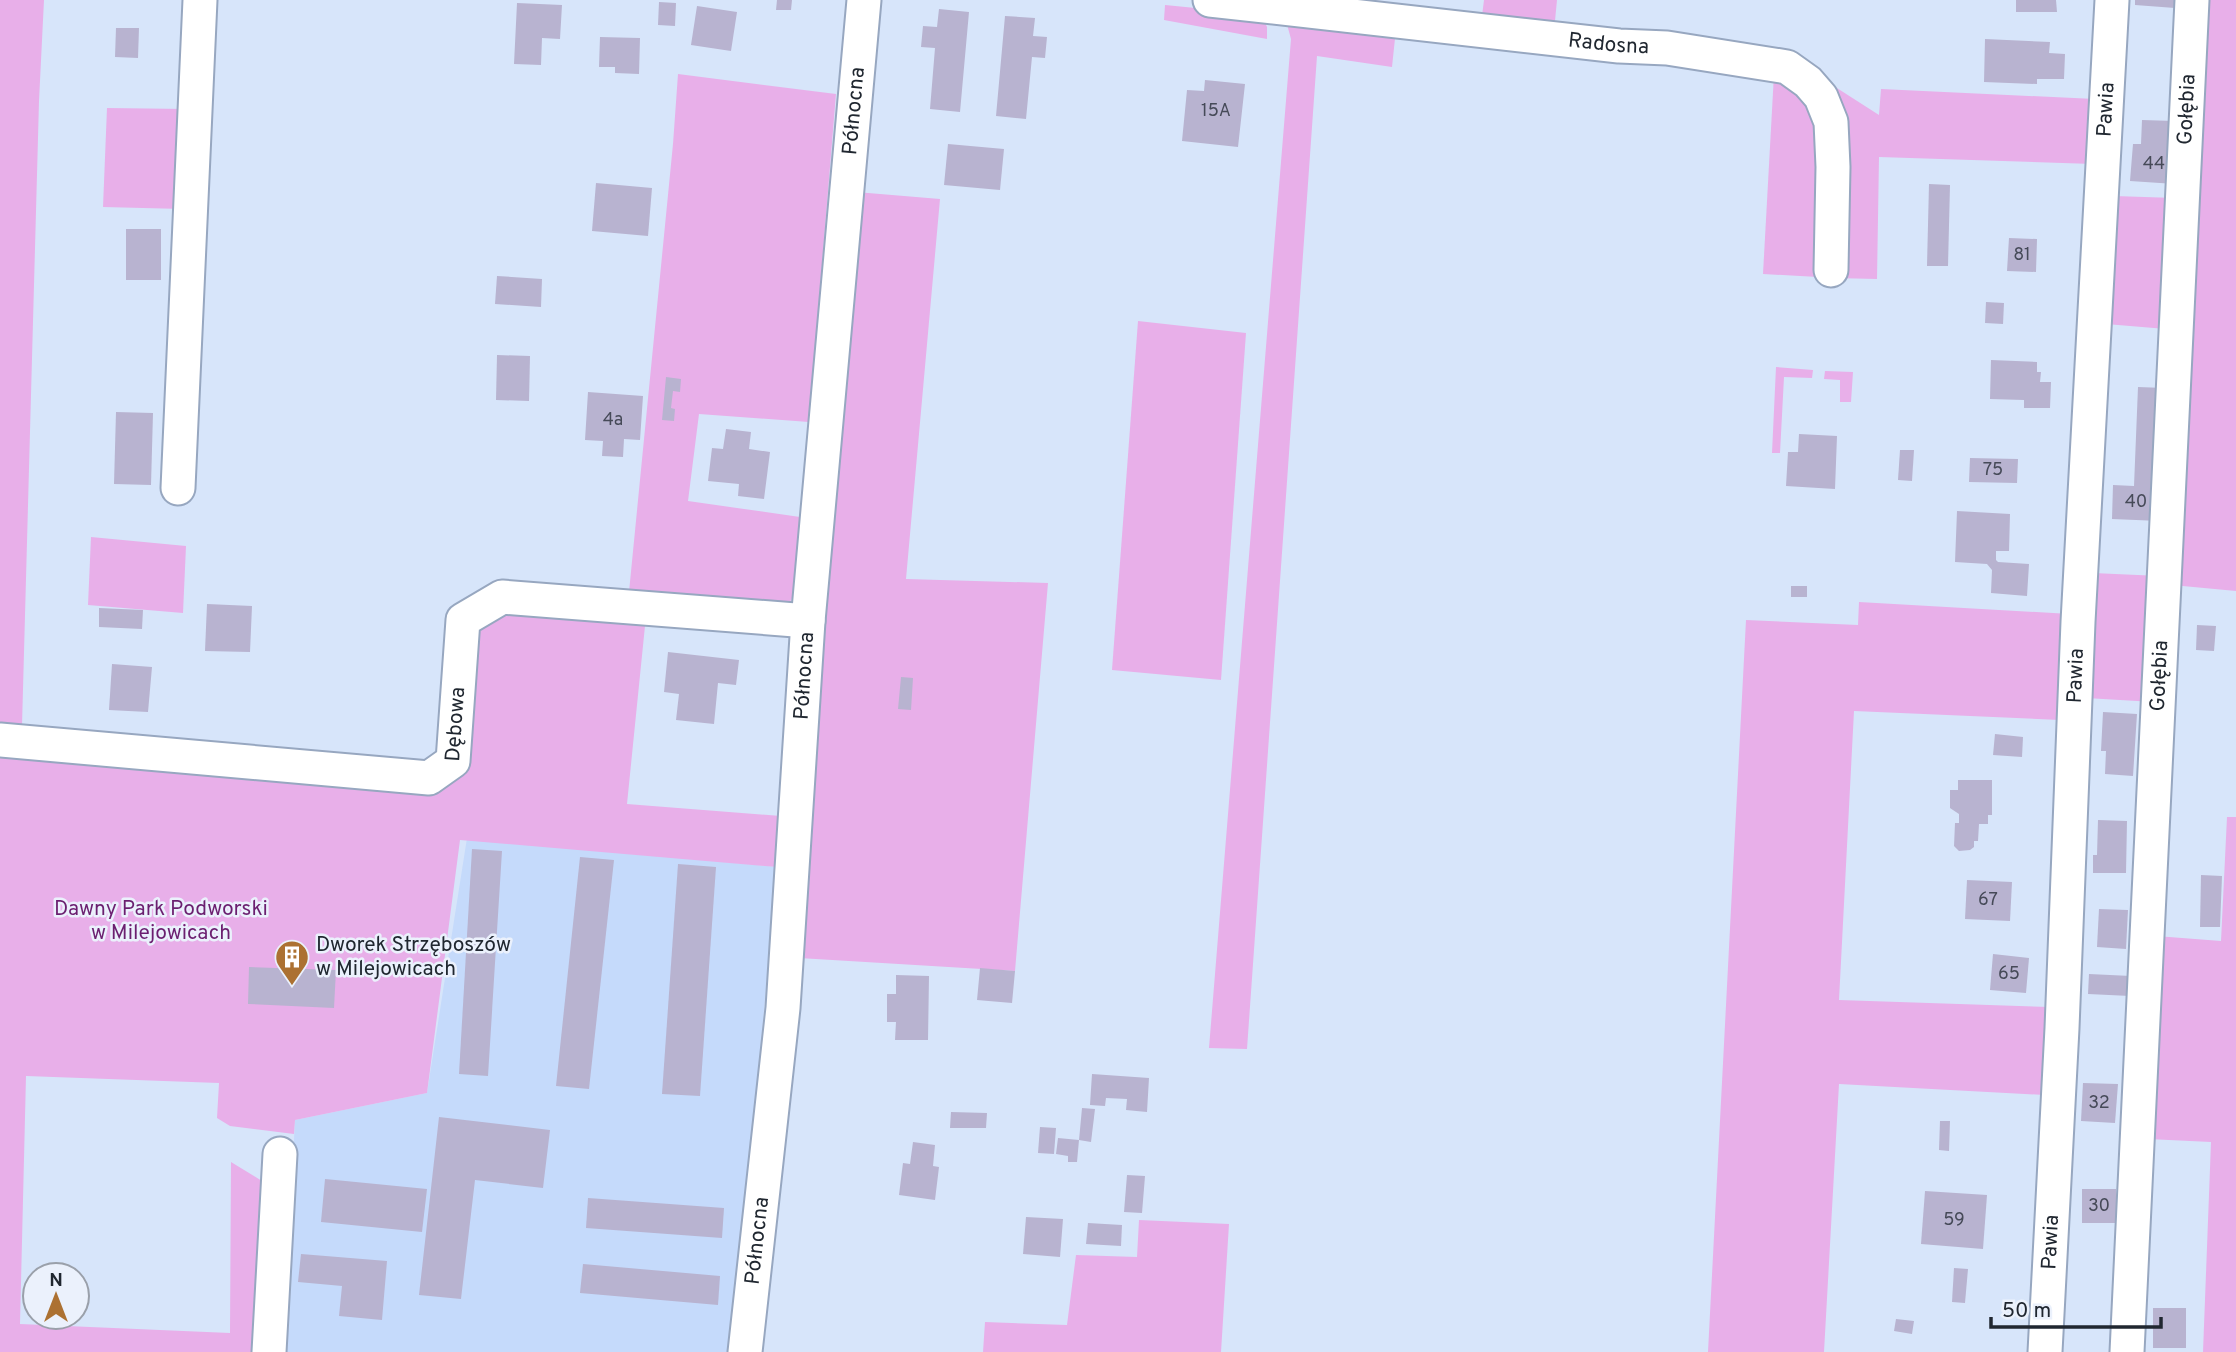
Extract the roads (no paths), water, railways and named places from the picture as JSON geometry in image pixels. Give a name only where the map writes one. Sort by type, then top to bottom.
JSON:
[{"type":"street","points":[[178,488],[200,0]]},
{"type":"street","name":"Północna","points":[[745,1352],[783,1008],[808,621],[864,0]]},
{"type":"street","name":"Radosna","points":[[1210,0],[1619,46],[1667,48],[1787,66],[1808,82],[1821,97],[1831,122],[1831,270]]},
{"type":"street","name":"Pawia","points":[[2045,1352],[2078,622],[2112,0]]},
{"type":"street","name":"Gołębia","points":[[2127,1352],[2192,0]]},
{"type":"street","name":"Dębowa","points":[[0,740],[429,778],[453,761],[463,621],[502,597],[808,621]]},
{"type":"street","points":[[269,1352],[280,1154]]},
{"type":"place","name":"Dworek Strzęboszów w Milejowicach","points":[[292,987]]},
{"type":"park label","name":"Dawny Park Podworski w Milejowicach","points":[[161,921]]}]
